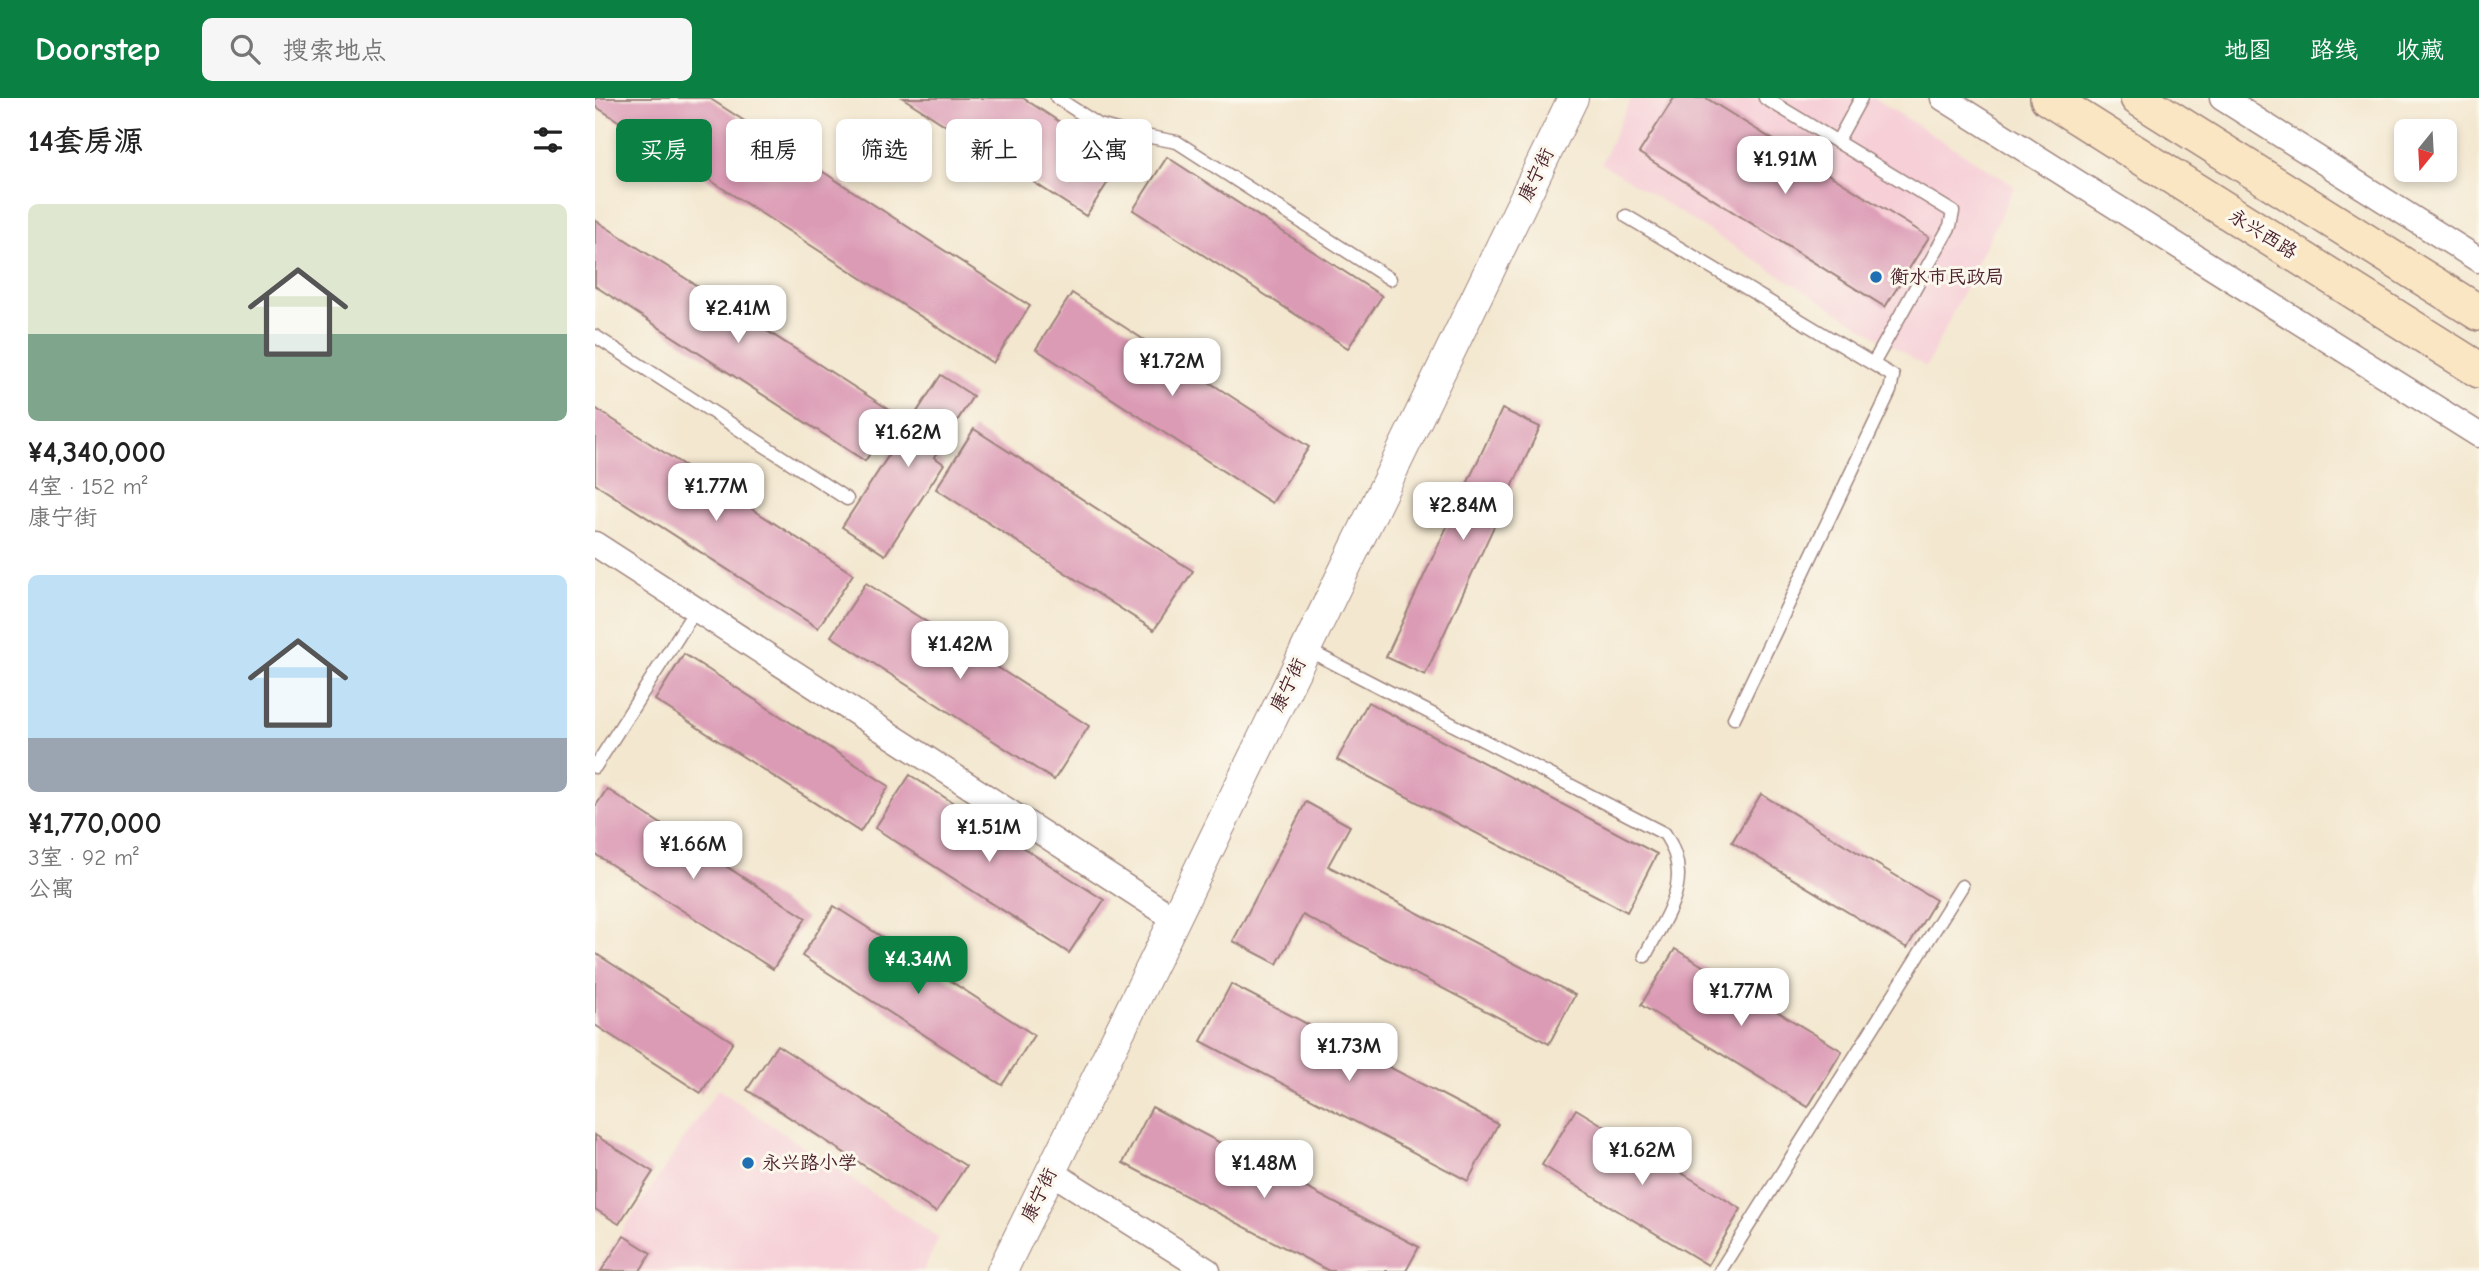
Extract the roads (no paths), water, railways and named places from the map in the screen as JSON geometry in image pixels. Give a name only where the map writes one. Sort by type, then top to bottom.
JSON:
[{"type":"main road","name":"永兴西路","points":[[2048,98],[2479,370]]},
{"type":"main road","points":[[2138,98],[2479,313]]},
{"type":"street","name":"康宁街","points":[[1002,1271],[1573,98]]},
{"type":"street","points":[[1943,98],[2479,435]]},
{"type":"street","points":[[2223,98],[2479,260]]},
{"type":"street","points":[[595,544],[1175,919]]},
{"type":"street","points":[[1051,1172],[1208,1271]]},
{"type":"lane","points":[[1057,98],[1100,125],[1177,142],[1390,279]]},
{"type":"lane","points":[[1765,98],[1953,212],[1950,226],[1873,363]]},
{"type":"lane","points":[[1837,142],[1861,98]]},
{"type":"lane","points":[[1626,216],[1893,376],[1890,391],[1734,718]]},
{"type":"lane","points":[[595,336],[847,499]]},
{"type":"lane","points":[[595,767],[696,609]]},
{"type":"lane","points":[[1306,649],[1665,834],[1675,850],[1679,870],[1677,894],[1645,956]]},
{"type":"lane","points":[[1720,1271],[1962,886]]},
{"type":"place","name":"衡水市民政局","points":[[1876,277]]},
{"type":"place","name":"永兴路小学","points":[[748,1163]]}]
